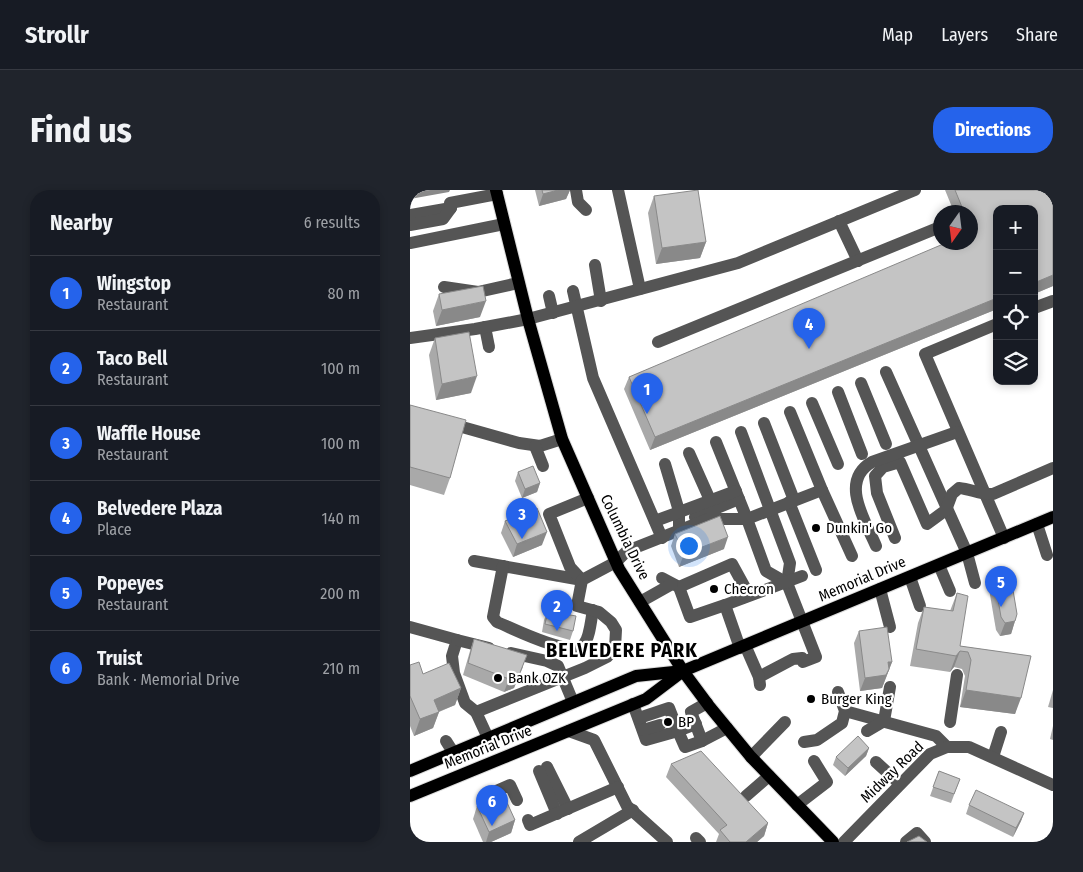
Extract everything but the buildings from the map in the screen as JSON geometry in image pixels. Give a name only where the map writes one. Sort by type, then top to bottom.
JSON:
[{"type":"main road","name":"Columbia Drive","points":[[496,192],[518,282],[562,439],[616,562],[683,671],[707,703],[751,757],[833,842]]},
{"type":"main road","name":"Memorial Drive","points":[[410,796],[646,699],[683,671],[1053,517]]},
{"type":"main road","name":"Memorial Drive","points":[[410,771],[636,676],[683,671]]},
{"type":"street","points":[[576,190],[578,202],[586,210]]},
{"type":"street","points":[[618,190],[640,289]]},
{"type":"street","points":[[410,338],[528,319],[738,263],[915,190]]},
{"type":"street","points":[[410,215],[496,192]]},
{"type":"street","points":[[410,210],[450,205]]},
{"type":"street","points":[[410,225],[443,219],[450,205]]},
{"type":"street","points":[[839,221],[858,261]]},
{"type":"street","points":[[410,243],[504,224]]},
{"type":"street","points":[[658,342],[933,230]]},
{"type":"street","points":[[595,265],[601,301]]},
{"type":"street","points":[[444,287],[478,292],[518,282]]},
{"type":"street","points":[[573,291],[593,378],[662,538]]},
{"type":"street","points":[[549,296],[553,313]]},
{"type":"street","points":[[1038,307],[1053,301]]},
{"type":"street","points":[[993,326],[925,354],[1004,538]]},
{"type":"street","points":[[485,327],[489,347]]},
{"type":"street","points":[[886,372],[946,510],[967,553],[975,583]]},
{"type":"street","points":[[861,383],[886,444]]},
{"type":"street","points":[[838,392],[862,454]]},
{"type":"street","points":[[812,402],[838,464]]},
{"type":"street","points":[[790,412],[852,556]]},
{"type":"street","points":[[434,419],[476,437],[504,434],[535,446],[562,439]]},
{"type":"street","points":[[764,423],[816,570]]},
{"type":"street","points":[[724,605],[760,681],[793,659],[802,658],[803,662],[816,657],[787,583],[790,563],[741,432]]},
{"type":"street","points":[[895,538],[877,494],[874,481],[877,472],[918,447],[957,432]]},
{"type":"street","points":[[716,442],[766,571],[787,583]]},
{"type":"street","points":[[535,446],[543,466]]},
{"type":"street","points":[[689,453],[710,500]]},
{"type":"street","points":[[898,458],[927,524],[946,510],[952,494],[959,488],[970,489],[984,495],[993,494],[1053,468]]},
{"type":"street","points":[[876,546],[857,500],[856,479],[862,468],[898,458]]},
{"type":"street","points":[[664,464],[679,522]]},
{"type":"street","points":[[655,521],[679,522],[747,519],[822,490]]},
{"type":"street","points":[[679,522],[738,495]]},
{"type":"street","points":[[474,561],[582,580],[616,562],[627,551],[662,538],[679,522],[710,500],[738,495]]},
{"type":"street","points":[[582,580],[570,567],[549,514],[588,498]]},
{"type":"street","points":[[1037,524],[1047,555]]},
{"type":"street","points":[[640,602],[671,583],[732,564],[749,595]]},
{"type":"street","points":[[939,565],[950,591]]},
{"type":"street","points":[[503,566],[493,617],[497,622],[536,640],[577,648],[584,645],[593,610]]},
{"type":"street","points":[[671,583],[690,617],[802,576]]},
{"type":"street","points":[[910,577],[920,606]]},
{"type":"street","points":[[476,712],[585,668],[607,657],[615,648],[616,630],[611,622],[598,612],[577,606],[582,580]]},
{"type":"street","points":[[880,589],[890,627]]},
{"type":"street","points":[[410,627],[457,640],[476,649],[548,662],[558,666],[573,702]]},
{"type":"street","points":[[457,640],[452,656],[454,673],[465,703],[476,712],[488,738]]},
{"type":"street","points":[[461,692],[467,675]]},
{"type":"street","points":[[950,722],[957,675]]},
{"type":"street","points":[[867,731],[884,721],[890,687]]},
{"type":"street","points":[[804,742],[816,740],[842,723],[845,711],[838,692]]},
{"type":"street","points":[[702,741],[691,712],[707,703]]},
{"type":"street","points":[[633,704],[646,740],[671,725]]},
{"type":"street","points":[[638,718],[669,708],[671,725],[685,747],[702,741],[727,728]]},
{"type":"street","points":[[845,711],[936,736],[947,747]]},
{"type":"street","points":[[751,757],[785,722]]},
{"type":"street","points":[[643,730],[671,725],[696,724]]},
{"type":"street","points":[[569,731],[594,740],[627,806],[667,842]]},
{"type":"street","points":[[993,757],[1001,732]]},
{"type":"street","points":[[446,741],[453,752]]},
{"type":"street","name":"Midway Road","points":[[844,842],[930,754],[947,747],[969,747],[993,757],[1024,765],[1053,784]]},
{"type":"street","points":[[797,805],[827,782],[814,761]]},
{"type":"street","points":[[876,762],[900,784]]},
{"type":"street","points":[[541,770],[560,812]]},
{"type":"street","points":[[746,796],[769,776]]},
{"type":"street","points":[[494,792],[510,785],[517,800]]},
{"type":"street","points":[[528,820],[530,825],[618,787]]},
{"type":"street","points":[[579,842],[632,810]]},
{"type":"street","points":[[906,842],[917,833],[925,842]]},
{"type":"place","name":"Belvedere Plaza","points":[[809,349]]},
{"type":"place","name":"Wingstop","points":[[647,414]]},
{"type":"place","name":"Dunkin' Go","points":[[816,528]]},
{"type":"place","name":"Waffle House","points":[[522,539]]},
{"type":"place","name":"Checron","points":[[714,589]]},
{"type":"place","name":"Popeyes","points":[[1001,607]]},
{"type":"place","name":"Taco Bell","points":[[557,631]]},
{"type":"place","name":"Bank OZK","points":[[498,678]]},
{"type":"place","name":"Burger King","points":[[811,699]]},
{"type":"place","name":"BP","points":[[668,722]]},
{"type":"place","name":"Truist","points":[[492,826]]},
{"type":"district","name":"BELVEDERE PARK","points":[[622,650]]}]
